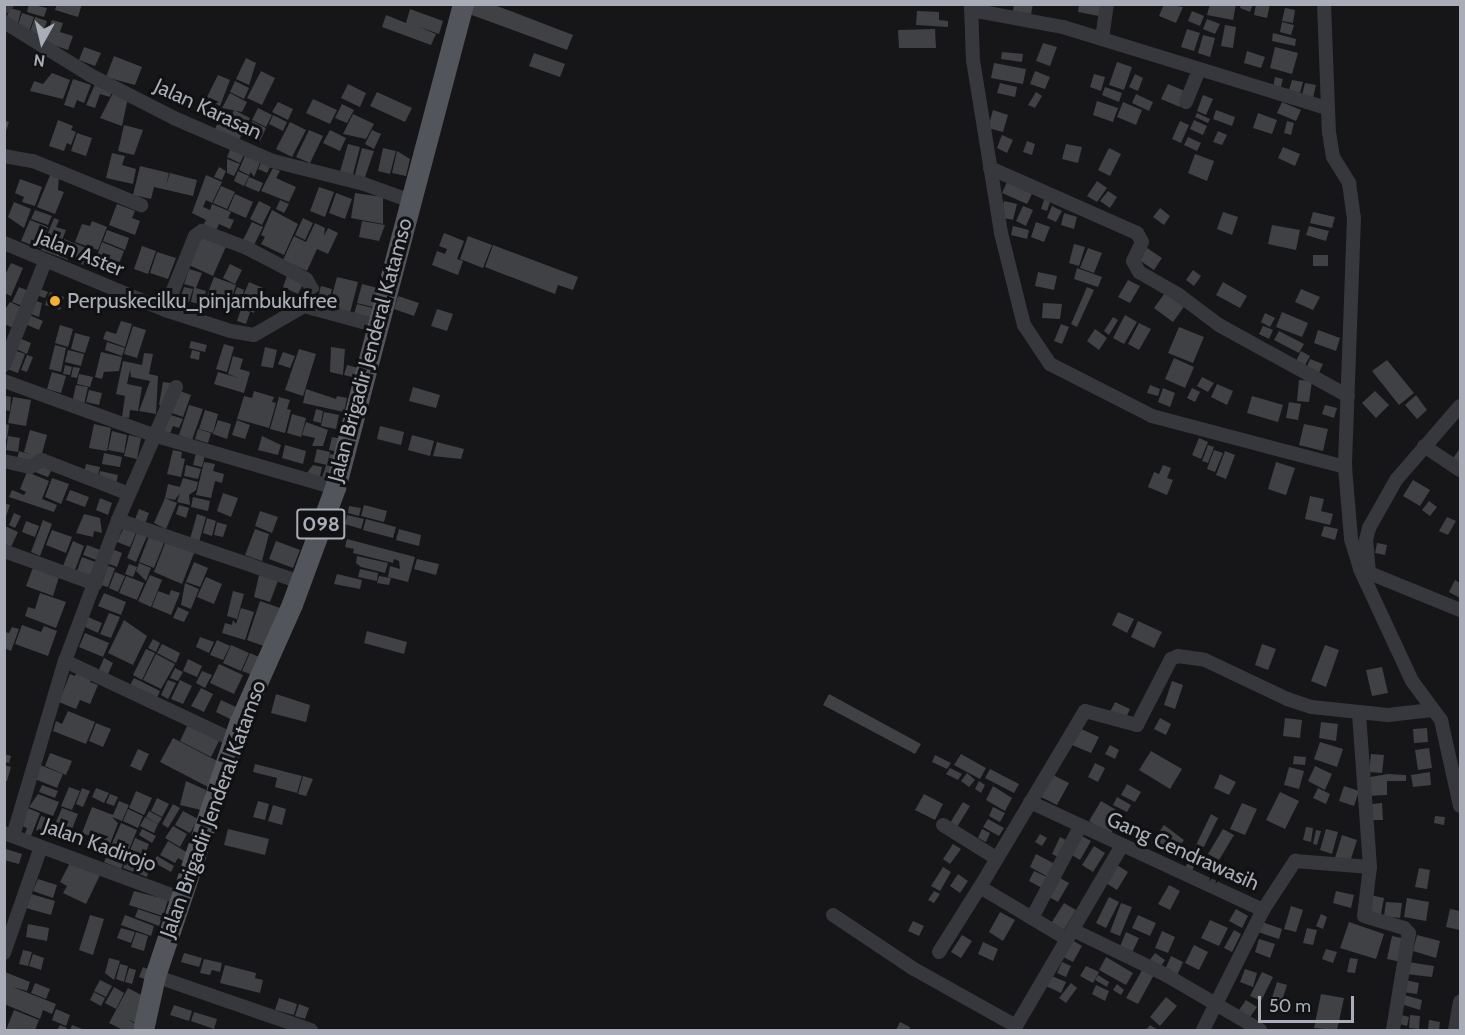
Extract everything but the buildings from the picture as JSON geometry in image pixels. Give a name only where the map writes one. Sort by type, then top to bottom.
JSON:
[{"type":"main road","name":"Jalan Brigadir Jenderal Katamso","points":[[143,1030],[155,976],[233,740],[300,582],[334,488],[408,201],[464,4]]},
{"type":"street","points":[[1102,39],[1107,4]]},
{"type":"street","points":[[1324,4],[1326,108],[1334,157],[1348,183],[1354,218],[1346,467],[1351,539],[1412,681],[1432,710],[1445,735],[1461,806]]},
{"type":"street","points":[[1326,108],[1198,72],[1063,27],[971,7],[974,60],[1001,233],[1024,325],[1050,364],[1152,416],[1346,467]]},
{"type":"street","name":"Jalan Karasan","points":[[4,22],[90,75],[174,118],[273,161],[364,184],[408,201]]},
{"type":"street","points":[[1186,102],[1198,72]]},
{"type":"street","points":[[4,156],[33,161],[141,205]]},
{"type":"street","points":[[990,168],[1137,233],[1142,242],[1133,261],[1139,272],[1179,295],[1219,325],[1348,396]]},
{"type":"street","points":[[165,310],[195,236],[202,231],[246,248],[306,279],[312,289],[314,309]]},
{"type":"street","name":"Jalan Aster","points":[[4,243],[165,310],[254,335],[290,311],[304,306],[377,326]]},
{"type":"street","points":[[4,365],[45,262]]},
{"type":"street","points":[[4,381],[153,435],[334,488]]},
{"type":"street","points":[[9,835],[65,661],[118,520],[153,435],[176,387]]},
{"type":"street","points":[[1364,571],[1369,528],[1396,480],[1461,406]]},
{"type":"street","points":[[1424,446],[1461,470]]},
{"type":"street","points":[[4,461],[30,467],[42,460],[129,494]]},
{"type":"street","points":[[118,520],[300,582]]},
{"type":"street","points":[[4,551],[95,584]]},
{"type":"street","points":[[1364,571],[1461,610]]},
{"type":"street","points":[[939,952],[1081,715],[1089,711],[1130,726],[1137,725],[1174,656],[1205,660],[1287,699],[1359,714],[1432,710]]},
{"type":"street","points":[[65,661],[233,740]]},
{"type":"street","points":[[1359,714],[1370,867],[1364,916],[1404,928],[1409,933],[1393,1030]]},
{"type":"street","name":"Gang Cendrawasih","points":[[1030,802],[1080,828],[1263,910],[1203,1030]]},
{"type":"street","points":[[943,825],[996,858]]},
{"type":"street","points":[[1032,918],[1080,828]]},
{"type":"street","name":"Jalan Kadirojo","points":[[9,835],[180,898]]},
{"type":"street","points":[[833,915],[914,969],[1015,1028],[1121,846]]},
{"type":"street","points":[[4,953],[41,847]]},
{"type":"street","points":[[1263,910],[1295,861],[1370,867]]},
{"type":"street","points":[[980,887],[1032,918],[1166,975],[1215,1006],[1260,1030]]},
{"type":"street","points":[[155,976],[311,1030]]},
{"type":"street","points":[[1455,1030],[1461,1001]]},
{"type":"place","name":"Perpuskecilku_pinjambukufree","points":[[55,301]]}]
